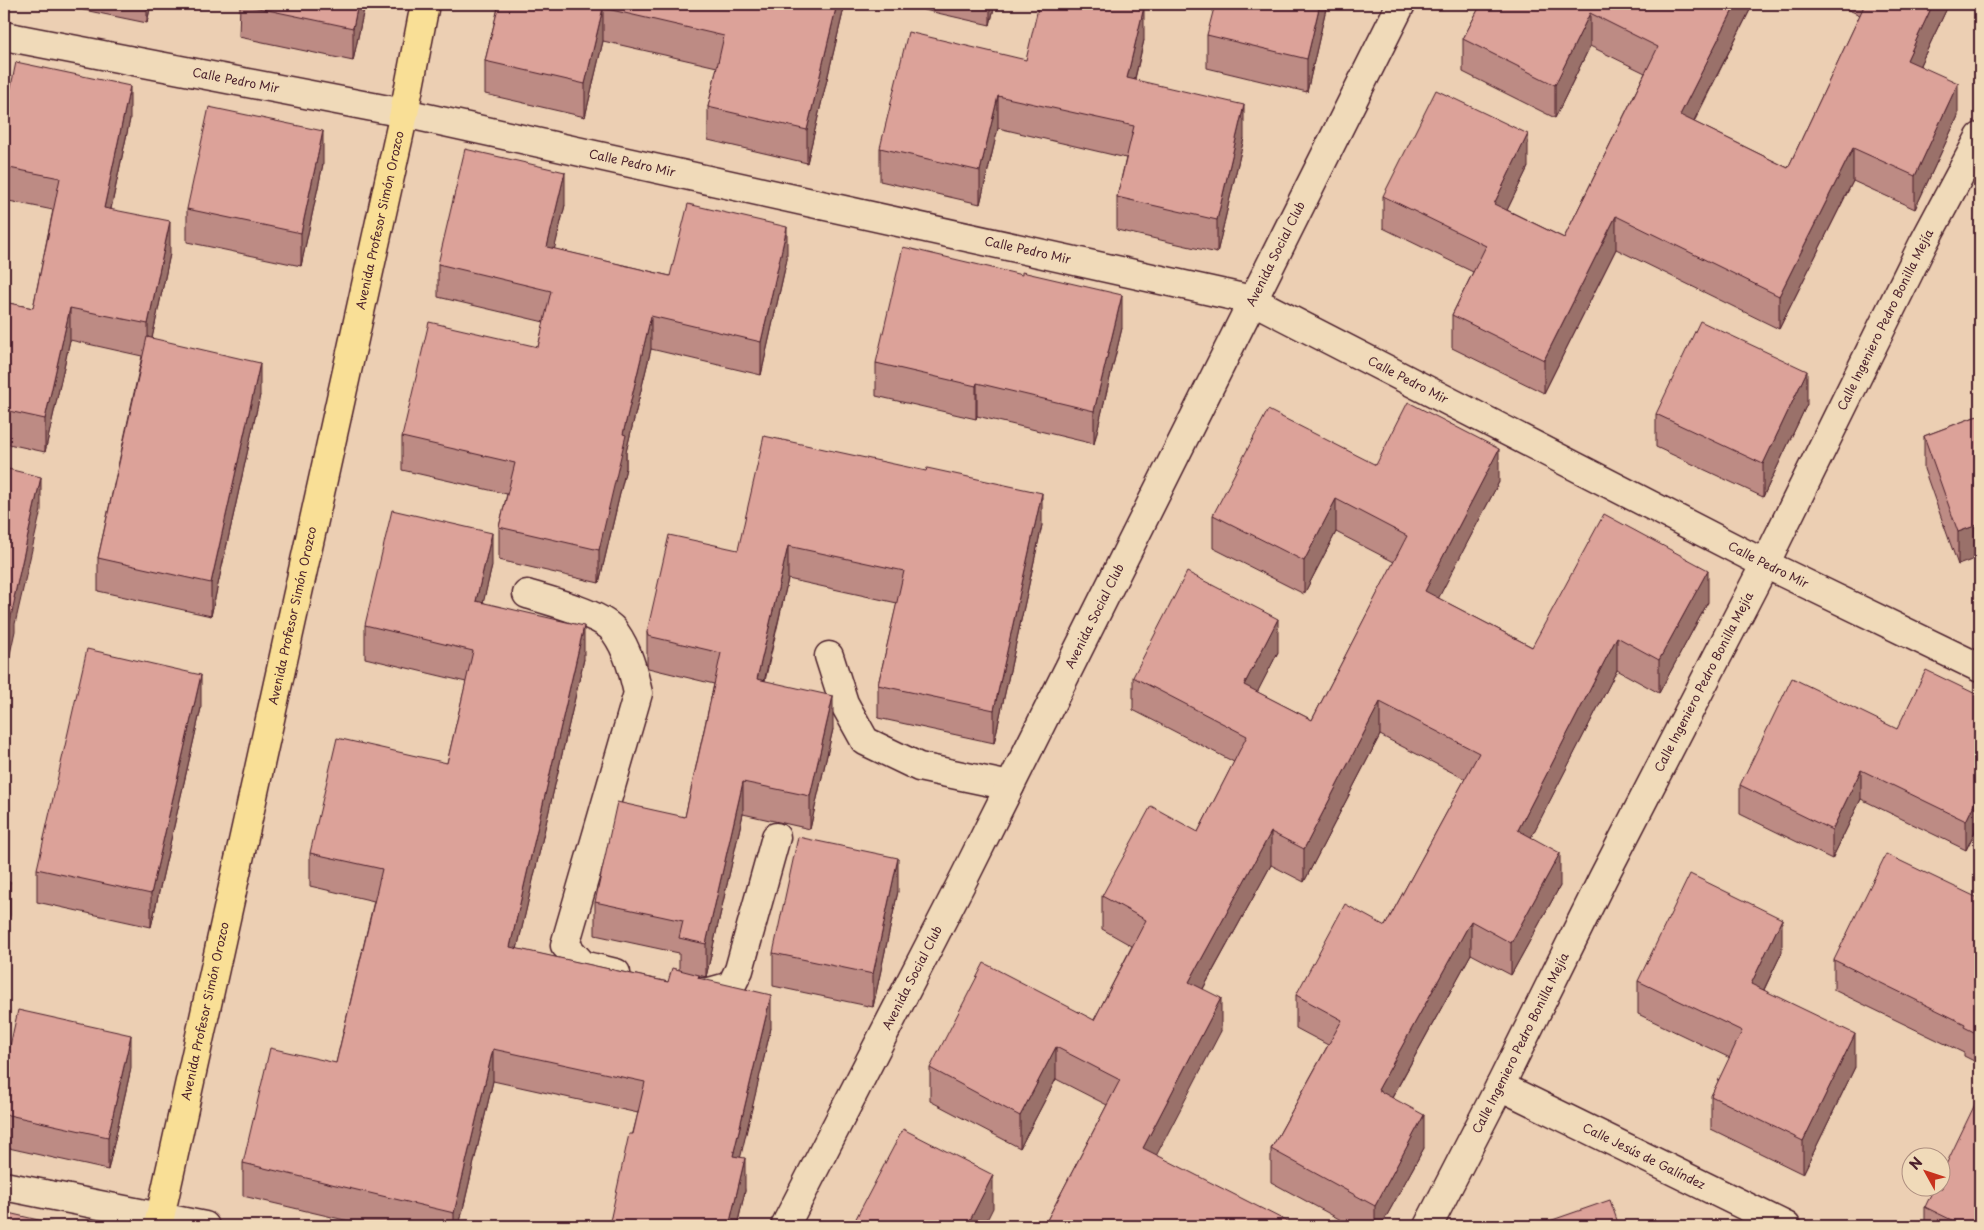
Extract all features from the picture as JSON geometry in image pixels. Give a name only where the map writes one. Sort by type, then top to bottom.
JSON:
[{"type":"main road","name":"Avenida Profesor Simón Orozco","points":[[159,1221],[404,113],[425,4]]},
{"type":"street","name":"Avenida Social Club","points":[[785,1226],[1010,786],[1401,4]]},
{"type":"street","name":"Calle Pedro Mir","points":[[4,36],[404,113],[1252,300],[1765,564],[1980,668]]},
{"type":"street","name":"Calle Ingeniero Pedro Bonilla Mejía","points":[[1428,1226],[1603,878],[1765,564],[1923,244],[1980,137]]},
{"type":"street","points":[[527,594],[590,614],[614,630],[631,662],[638,693],[565,945],[584,965],[640,978]]},
{"type":"street","points":[[829,656],[844,703],[865,741],[919,767],[1010,786]]},
{"type":"street","points":[[668,985],[706,993],[731,986],[739,970],[776,837]]},
{"type":"street","name":"Calle Jesús de Galíndez","points":[[1500,1086],[1786,1226]]},
{"type":"street","points":[[4,1186],[159,1221],[205,1226]]},
{"type":"building","points":[[239,4],[358,4],[353,28]]},
{"type":"building","points":[[499,4],[837,4],[807,130],[708,107],[724,36],[603,8],[585,84],[485,61]]},
{"type":"building","points":[[1039,4],[1128,4],[1144,7],[1127,78],[1244,105],[1217,220],[1117,197],[1134,126],[998,96],[980,171],[880,148],[908,32],[1026,60]]},
{"type":"building","points":[[1215,4],[1320,4],[1307,59],[1207,35]]},
{"type":"building","points":[[1481,4],[1736,4],[1680,115],[1788,168],[1865,4],[1933,4],[1907,60],[1958,83],[1915,176],[1853,148],[1779,296],[1616,216],[1544,360],[1452,315],[1486,246],[1383,196],[1436,90],[1528,134],[1494,204],[1564,238],[1658,47],[1590,13],[1555,85],[1463,39]]},
{"type":"building","points":[[16,62],[130,86],[104,208],[170,221],[148,324],[70,308],[45,419],[4,410],[4,302],[33,308],[60,178],[4,167],[4,121]]},
{"type":"building","points":[[209,107],[323,131],[301,233],[187,209]]},
{"type":"building","points":[[465,149],[565,172],[547,247],[670,276],[688,204],[787,227],[761,342],[651,316],[623,434],[626,435],[599,550],[499,527],[515,463],[402,437],[429,322],[538,347],[551,291],[438,264]]},
{"type":"building","points":[[903,247],[1022,275],[1022,272],[1122,295],[1094,411],[977,383],[976,386],[876,363]]},
{"type":"building","points":[[1700,321],[1807,371],[1763,464],[1656,414]]},
{"type":"building","points":[[147,337],[260,363],[211,583],[98,558]]},
{"type":"building","points":[[1408,402],[1499,449],[1425,591],[1532,647],[1604,514],[1708,570],[1659,660],[1617,637],[1518,830],[1560,853],[1511,943],[1471,921],[1378,1090],[1424,1115],[1375,1206],[1271,1149],[1342,1020],[1296,995],[1345,904],[1385,926],[1479,753],[1380,702],[1304,849],[1271,832],[1189,982],[1221,998],[1143,1148],[1296,1226],[1044,1226],[1120,1080],[1056,1047],[1020,1116],[930,1068],[984,963],[1094,1020],[1146,920],[1102,896],[1151,806],[1198,832],[1247,736],[1133,677],[1187,572],[1278,619],[1244,685],[1312,720],[1407,536],[1336,499],[1304,561],[1213,515],[1268,410],[1376,465]]},
{"type":"building","points":[[1980,415],[1980,524],[1958,532],[1924,436]]},
{"type":"building","points":[[764,436],[926,471],[927,468],[1042,493],[994,710],[878,685],[904,571],[788,546],[757,679],[833,696],[810,796],[743,782],[706,944],[679,938],[683,921],[595,902],[617,802],[685,817],[721,653],[648,636],[647,632],[669,535],[738,550]]},
{"type":"building","points":[[4,468],[41,477],[4,650]]},
{"type":"building","points":[[392,510],[492,533],[476,601],[584,626],[510,947],[668,982],[672,968],[699,975],[698,978],[771,995],[733,1156],[745,1158],[729,1226],[609,1226],[629,1134],[633,1134],[645,1082],[493,1049],[454,1213],[243,1163],[270,1048],[336,1063],[382,869],[310,853],[337,738],[447,763],[473,651],[365,625]]},
{"type":"building","points":[[87,649],[201,675],[151,894],[37,869]]},
{"type":"building","points":[[1926,670],[1980,696],[1980,792],[1966,821],[1861,770],[1832,830],[1740,785],[1792,678],[1897,729]]},
{"type":"building","points":[[798,837],[898,858],[873,974],[773,953]]},
{"type":"building","points":[[1886,854],[1978,898],[1976,901],[1980,903],[1980,1035],[1964,1027],[1965,1024],[1834,960]]},
{"type":"building","points":[[1690,874],[1782,919],[1751,984],[1855,1034],[1803,1141],[1711,1096],[1742,1031],[1638,981]]},
{"type":"building","points":[[4,881],[10,882],[4,911]]},
{"type":"building","points":[[18,1010],[131,1035],[108,1137],[4,1114],[4,1073]]},
{"type":"building","points":[[1977,1100],[1980,1102],[1980,1226],[1964,1226],[1925,1207],[1929,1198],[1952,1198],[1952,1152]]},
{"type":"building","points":[[903,1129],[993,1175],[967,1226],[852,1226]]},
{"type":"building","points":[[1610,1200],[1619,1226],[1535,1226]]},
{"type":"building","points":[[4,1212],[64,1226],[4,1226]]}]
